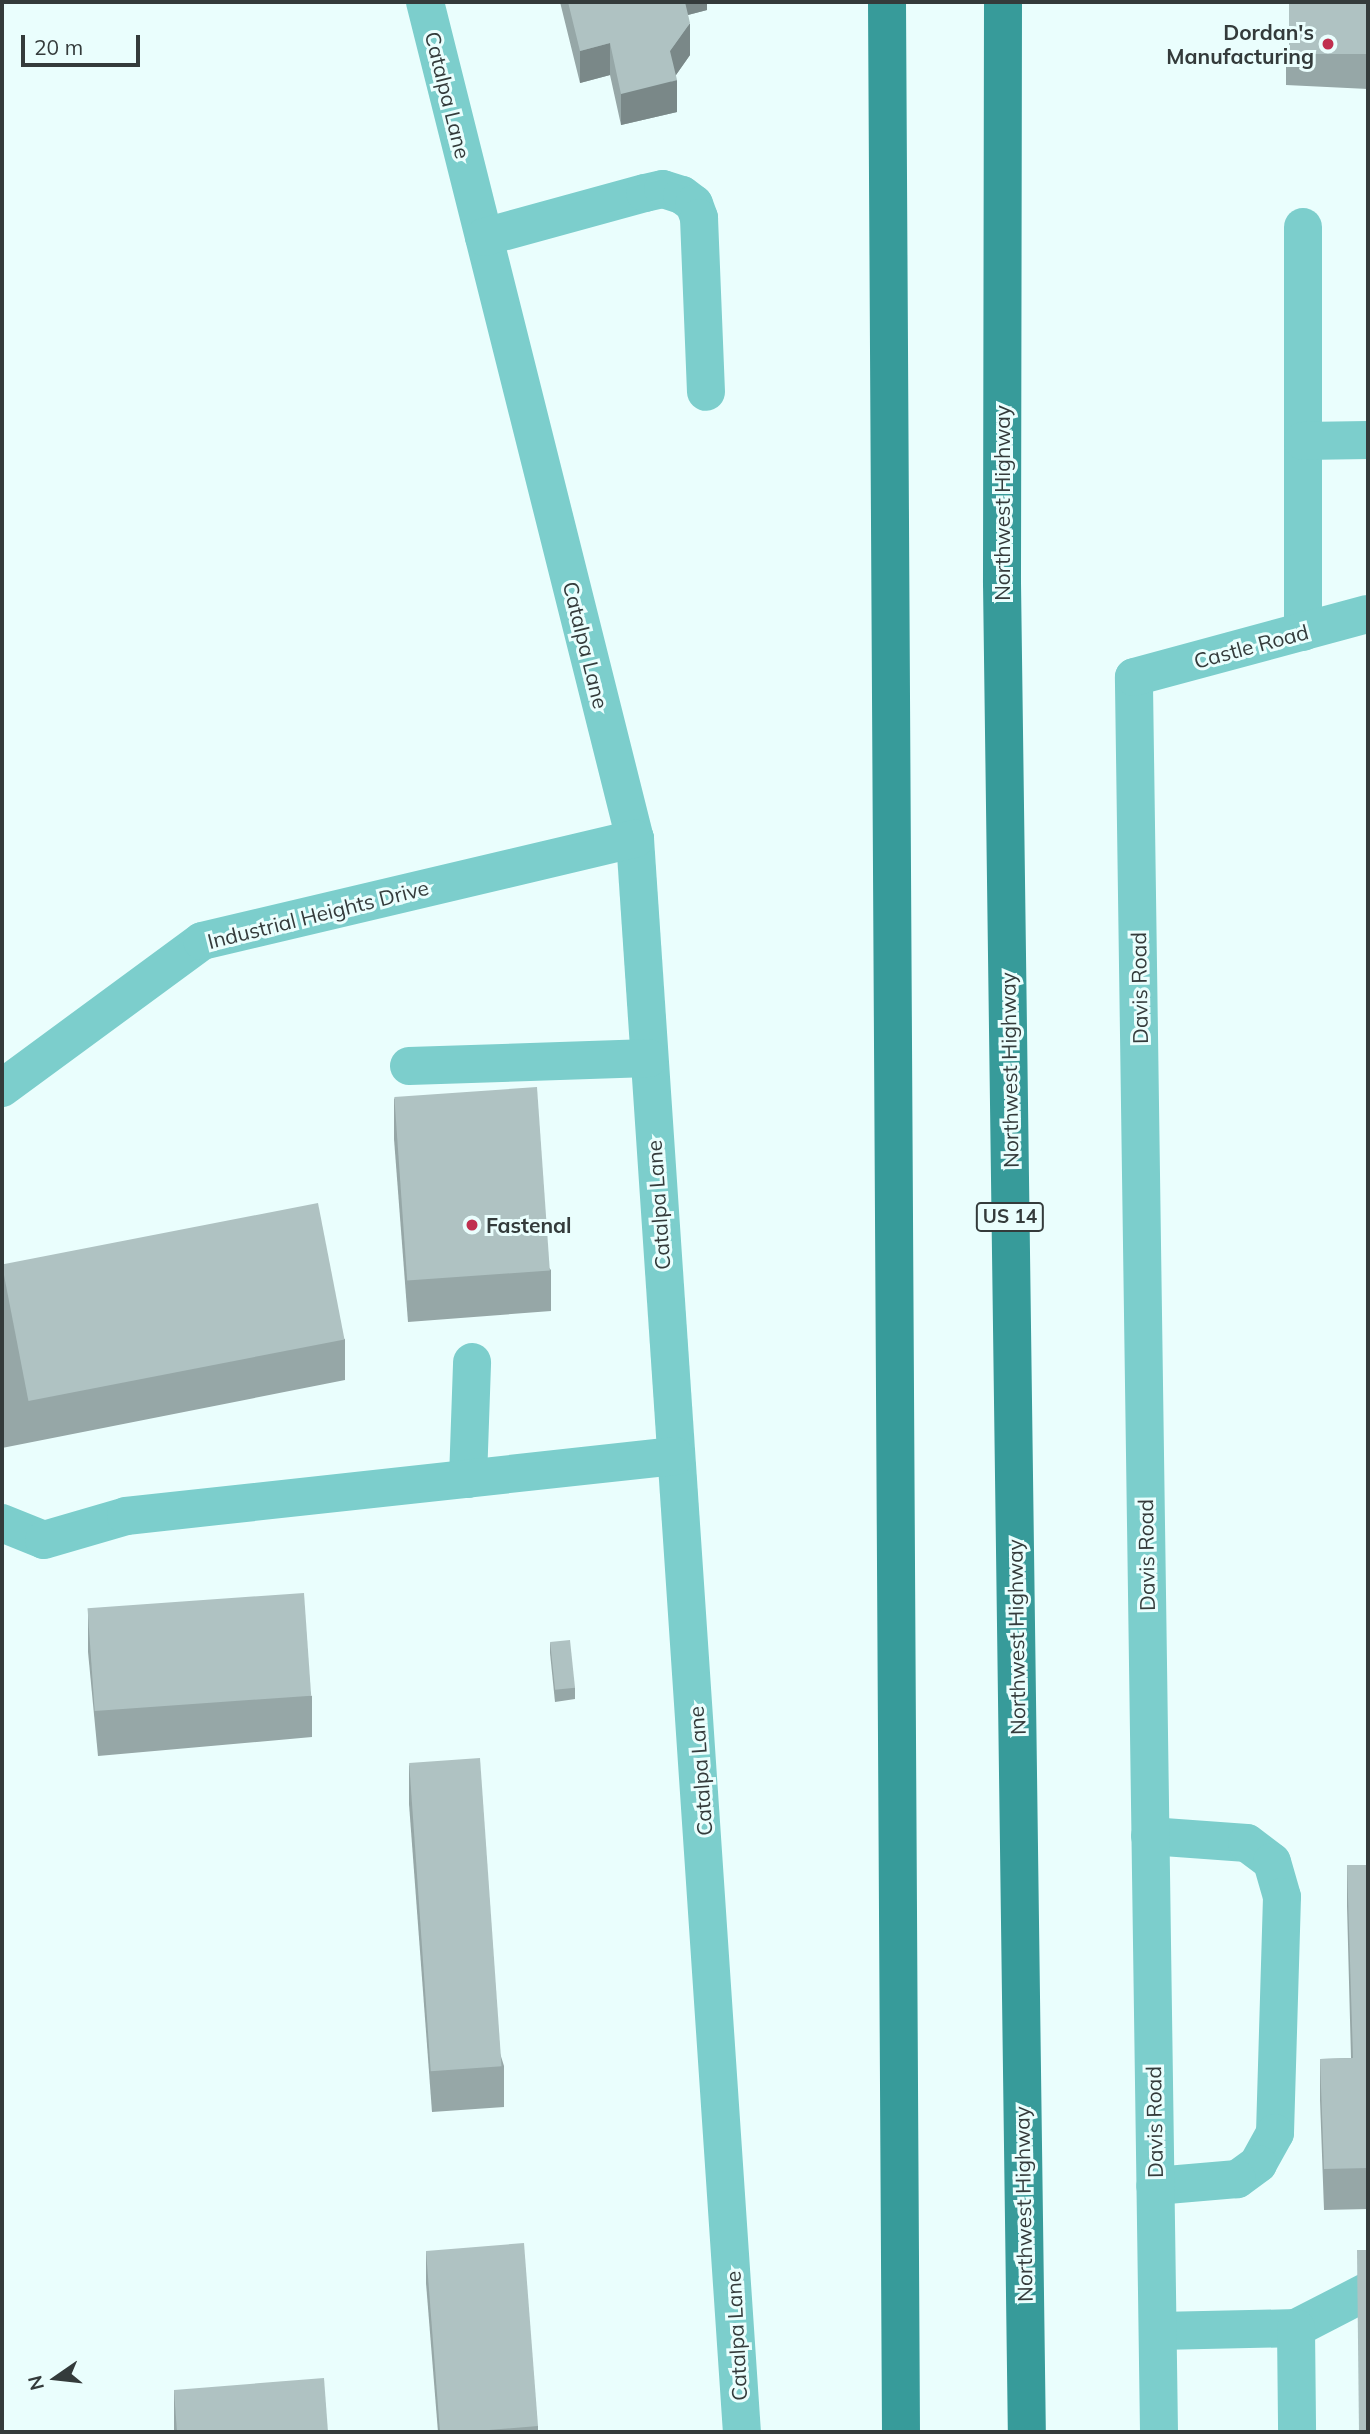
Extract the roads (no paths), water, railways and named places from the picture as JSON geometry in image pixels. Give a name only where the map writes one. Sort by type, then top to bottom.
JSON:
[{"type":"main road","points":[[887,2],[901,2432]]},
{"type":"main road","name":"Northwest Highway","points":[[1003,2],[1002,583],[1027,2432]]},
{"type":"street","name":"Catalpa Lane","points":[[425,2],[635,839],[675,1456],[699,1749],[742,2432]]},
{"type":"street","points":[[484,237],[645,192],[663,190],[682,195],[694,204],[699,218],[706,392]]},
{"type":"street","points":[[1303,227],[1303,632]]},
{"type":"street","points":[[1303,441],[1368,440]]},
{"type":"street","name":"Castle Road","points":[[1134,677],[1368,614]]},
{"type":"street","name":"Davis Road","points":[[1134,677],[1159,2432]]},
{"type":"street","name":"Industrial Heights Drive","points":[[2,1088],[202,941],[635,839]]},
{"type":"street","points":[[409,1066],[649,1058]]},
{"type":"street","points":[[468,1479],[472,1362]]},
{"type":"street","points":[[2,1523],[44,1540],[126,1516],[675,1456]]},
{"type":"street","points":[[1150,1836],[1247,1843],[1272,1862],[1282,1897],[1275,2133],[1258,2164],[1237,2179],[1155,2186]]},
{"type":"street","points":[[1158,2332],[1296,2328],[1368,2291]]},
{"type":"street","points":[[1296,2328],[1297,2432]]},
{"type":"place","name":"Dordan's Manufacturing","points":[[1328,44]]},
{"type":"place","name":"Fastenal","points":[[472,1225]]}]
